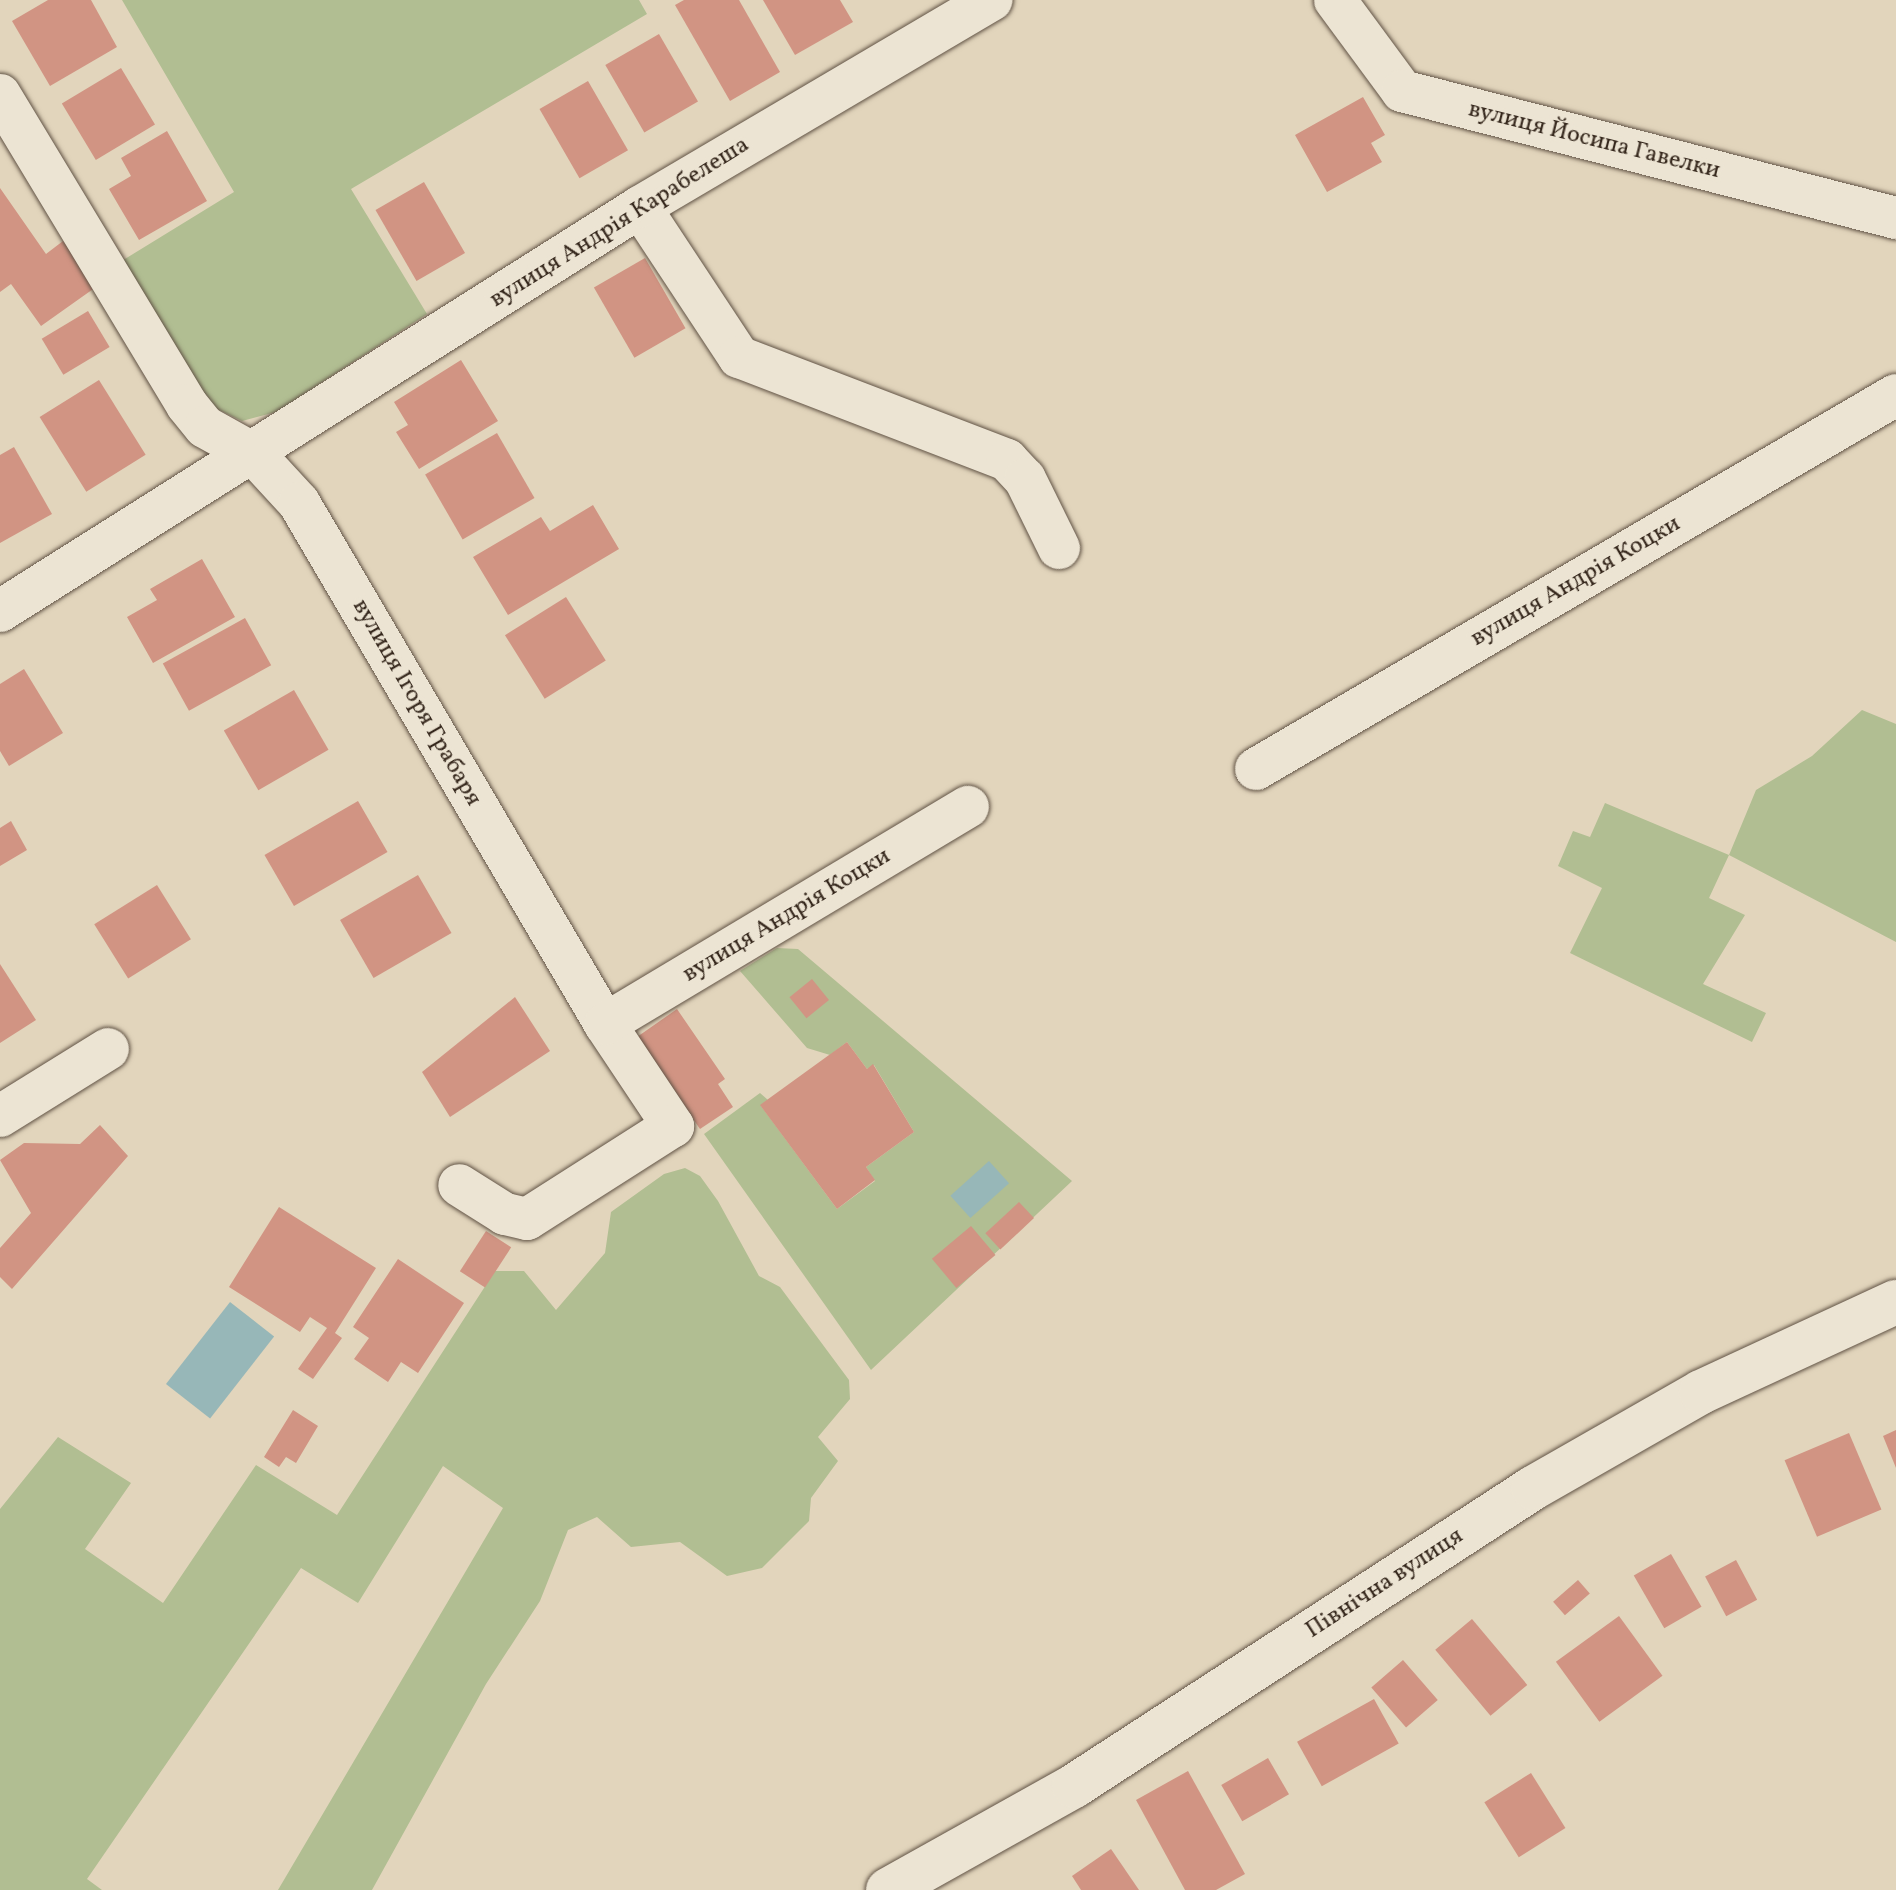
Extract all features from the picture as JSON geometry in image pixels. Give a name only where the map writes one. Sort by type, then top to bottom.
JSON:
[{"type":"street","name":"вулиця Андрія Карабелеша","points":[[0,611],[254,454],[640,207],[992,0]]},
{"type":"street","name":"вулиця Йосипа Гавелки","points":[[1335,0],[1402,91],[1896,218]]},
{"type":"street","name":"вулиця Ігоря Грабаря","points":[[0,95],[187,405],[205,427],[254,454],[299,503],[605,1024],[673,1126],[527,1219],[505,1214],[459,1185]]},
{"type":"street","points":[[640,207],[739,357],[1007,460],[1025,479],[1059,548]]},
{"type":"street","name":"вулиця Андрія Коцки","points":[[1256,769],[1896,395]]},
{"type":"street","name":"вулиця Андрія Коцки","points":[[605,1024],[968,807]]},
{"type":"street","points":[[0,1116],[108,1049]]},
{"type":"street","name":"Північна вулиця","points":[[888,1890],[1074,1786],[1533,1488],[1701,1392],[1896,1302]]},
{"type":"green space","points":[[122,0],[639,0],[647,14],[351,189],[427,314],[276,412],[242,421],[207,404],[120,262],[234,192]]},
{"type":"green space","points":[[1862,710],[1896,724],[1896,942],[1729,855],[1756,790],[1812,756]]},
{"type":"green space","points":[[1605,803],[1729,855],[1709,898],[1745,915],[1703,984],[1766,1013],[1752,1042],[1570,953],[1602,888],[1558,866],[1573,831],[1590,837]]},
{"type":"green space","points":[[777,948],[798,949],[1072,1181],[871,1370],[704,1134],[760,1093],[768,1100],[761,1106],[837,1209],[875,1181],[866,1167],[914,1132],[874,1065],[867,1069],[847,1042],[830,1055],[807,1048],[740,971]]},
{"type":"green space","points":[[685,1168],[700,1176],[718,1201],[759,1276],[780,1287],[849,1380],[850,1399],[818,1437],[838,1461],[811,1498],[809,1521],[762,1568],[727,1576],[680,1542],[631,1547],[597,1517],[568,1530],[540,1601],[486,1684],[372,1890],[278,1890],[503,1508],[443,1466],[358,1603],[301,1568],[87,1879],[102,1890],[0,1890],[0,1509],[58,1437],[131,1483],[85,1549],[163,1603],[256,1465],[337,1515],[495,1271],[524,1271],[556,1310],[605,1253],[611,1212],[664,1174]]},
{"type":"water","points":[[989,1161],[1009,1183],[970,1218],[950,1196]]},
{"type":"water","points":[[230,1302],[274,1336],[210,1418],[166,1384]]},
{"type":"building","points":[[48,0],[91,0],[117,47],[50,86],[12,21]]},
{"type":"building","points":[[684,0],[739,0],[780,72],[730,101],[675,5]]},
{"type":"building","points":[[763,0],[840,0],[853,22],[795,55]]},
{"type":"building","points":[[659,34],[698,102],[644,133],[605,65]]},
{"type":"building","points":[[121,68],[155,125],[96,160],[62,104]]},
{"type":"building","points":[[588,81],[628,150],[580,178],[540,109]]},
{"type":"building","points":[[1363,97],[1385,135],[1371,143],[1382,162],[1327,192],[1295,135]]},
{"type":"building","points":[[167,131],[207,201],[139,240],[109,189],[131,176],[121,158]]},
{"type":"building","points":[[424,182],[465,253],[417,281],[376,210]]},
{"type":"building","points":[[0,188],[46,254],[63,241],[96,287],[41,326],[11,284],[0,292]]},
{"type":"building","points":[[645,258],[686,328],[634,358],[594,288]]},
{"type":"building","points":[[88,311],[110,347],[63,375],[42,339]]},
{"type":"building","points":[[461,360],[498,421],[419,469],[396,432],[408,425],[394,402]]},
{"type":"building","points":[[99,380],[146,455],[86,492],[40,417]]},
{"type":"building","points":[[497,433],[534,498],[463,539],[425,474]]},
{"type":"building","points":[[14,447],[52,514],[0,543],[0,455]]},
{"type":"building","points":[[593,505],[619,549],[508,615],[473,557],[541,517],[550,531]]},
{"type":"building","points":[[202,559],[235,617],[153,663],[127,617],[157,600],[150,589]]},
{"type":"building","points":[[566,597],[606,661],[545,699],[505,635]]},
{"type":"building","points":[[245,618],[271,665],[189,711],[163,664]]},
{"type":"building","points":[[24,669],[63,733],[9,766],[0,751],[0,684]]},
{"type":"building","points":[[294,690],[328,750],[258,790],[224,730]]},
{"type":"building","points":[[358,801],[388,852],[294,906],[264,855]]},
{"type":"building","points":[[11,821],[27,850],[0,866],[0,828]]},
{"type":"building","points":[[418,875],[452,933],[374,978],[340,920]]},
{"type":"building","points":[[157,885],[191,939],[128,978],[94,924]]},
{"type":"building","points":[[0,964],[36,1020],[0,1043]]},
{"type":"building","points":[[812,979],[829,1000],[806,1018],[789,997]]},
{"type":"building","points":[[515,997],[550,1051],[450,1117],[422,1072]]},
{"type":"building","points":[[677,1009],[725,1079],[718,1084],[733,1107],[700,1129],[637,1037]]},
{"type":"building","points":[[847,1042],[867,1069],[873,1064],[914,1132],[866,1167],[875,1180],[837,1209],[760,1105]]},
{"type":"building","points":[[100,1125],[128,1156],[12,1289],[0,1277],[0,1248],[31,1213],[0,1160],[24,1143],[80,1144]]},
{"type":"building","points":[[1019,1202],[1034,1218],[1000,1249],[985,1233]]},
{"type":"building","points":[[279,1207],[376,1268],[335,1333],[342,1338],[313,1379],[298,1369],[327,1328],[310,1317],[300,1332],[229,1287]]},
{"type":"building","points":[[971,1226],[995,1255],[956,1288],[932,1259]]},
{"type":"building","points":[[486,1231],[511,1247],[485,1288],[460,1271]]},
{"type":"building","points":[[398,1259],[464,1303],[418,1373],[401,1362],[388,1382],[354,1359],[369,1338],[353,1327]]},
{"type":"building","points":[[293,1410],[318,1426],[296,1463],[286,1457],[279,1467],[264,1457]]},
{"type":"building","points":[[1896,1430],[1896,1468],[1883,1436]]},
{"type":"building","points":[[1849,1433],[1881,1509],[1817,1537],[1785,1460]]},
{"type":"building","points":[[1671,1554],[1702,1607],[1664,1628],[1634,1576]]},
{"type":"building","points":[[1736,1560],[1757,1600],[1726,1616],[1705,1576]]},
{"type":"building","points":[[1578,1580],[1590,1594],[1565,1615],[1553,1602]]},
{"type":"building","points":[[1619,1616],[1662,1676],[1599,1722],[1556,1662]]},
{"type":"building","points":[[1472,1619],[1527,1685],[1491,1716],[1435,1650]]},
{"type":"building","points":[[1403,1660],[1438,1700],[1406,1728],[1371,1688]]},
{"type":"building","points":[[1374,1699],[1399,1744],[1322,1786],[1297,1742]]},
{"type":"building","points":[[1268,1758],[1289,1794],[1242,1821],[1221,1785]]},
{"type":"building","points":[[1188,1771],[1245,1874],[1216,1890],[1185,1890],[1136,1800]]},
{"type":"building","points":[[1531,1773],[1565,1828],[1519,1857],[1484,1802]]},
{"type":"building","points":[[1111,1849],[1139,1890],[1081,1890],[1072,1876]]}]
